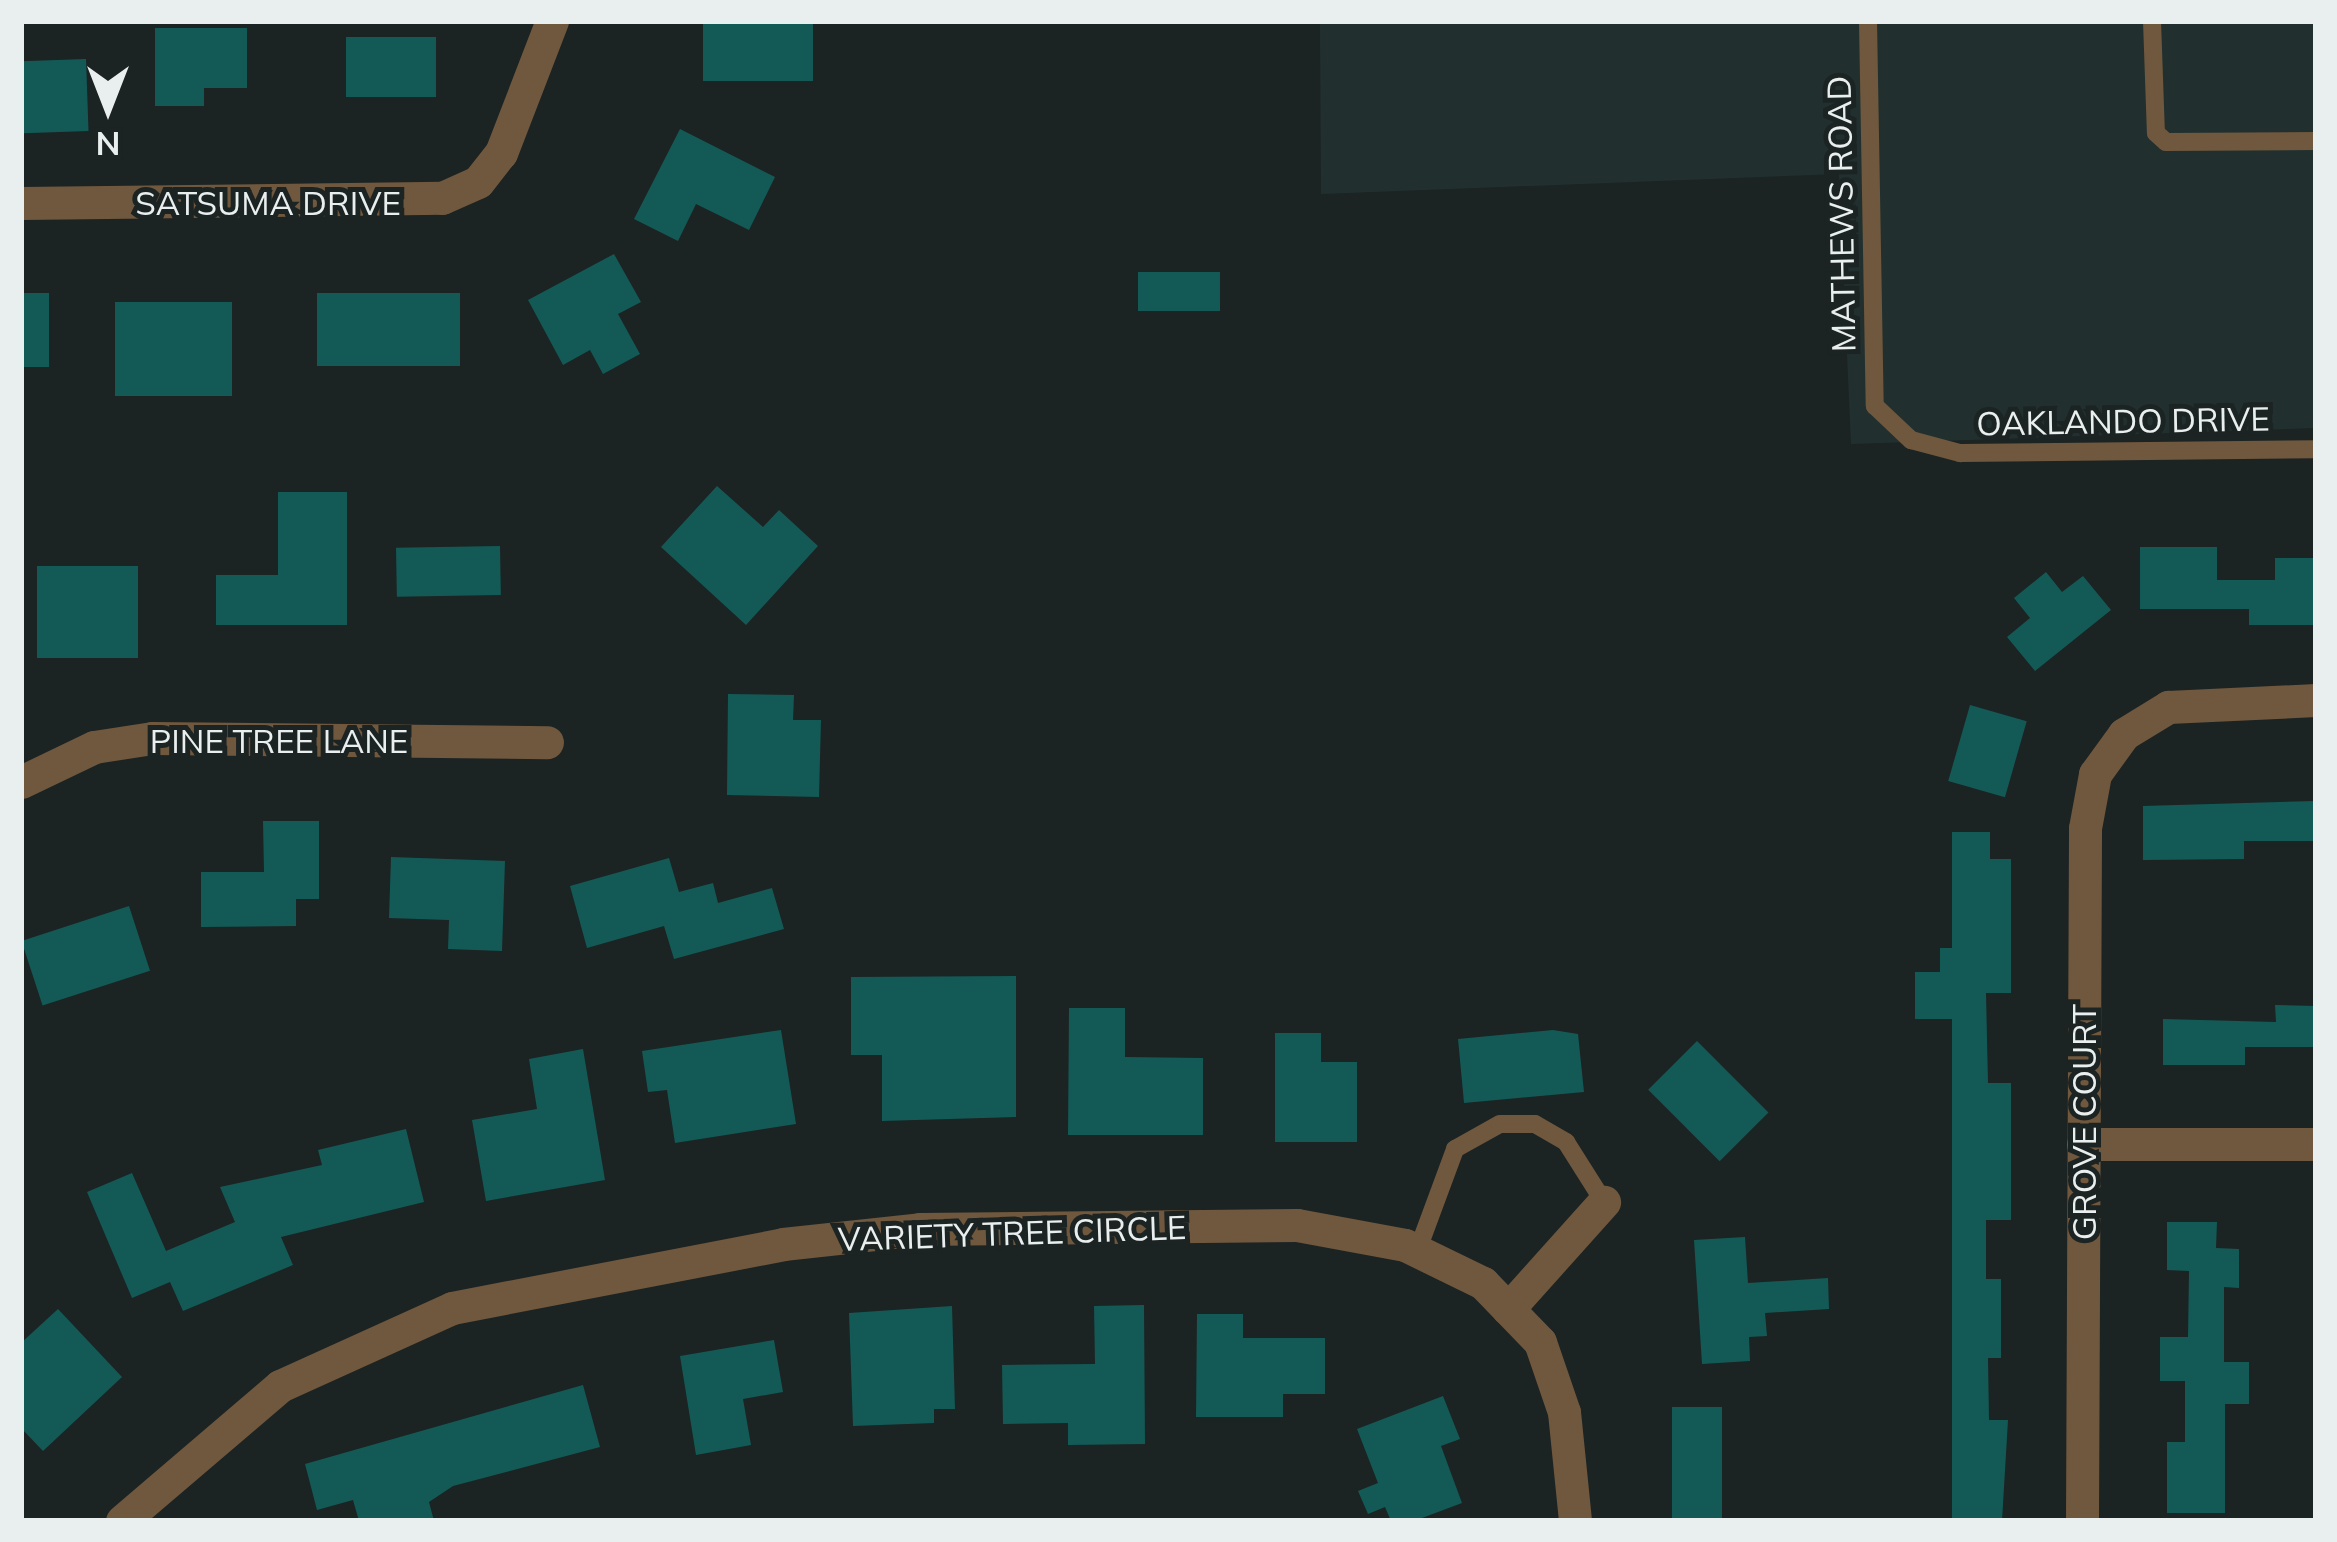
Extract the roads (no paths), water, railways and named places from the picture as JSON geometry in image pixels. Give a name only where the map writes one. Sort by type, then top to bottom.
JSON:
[{"type":"street","name":"SATSUMA DRIVE","points":[[21,203],[442,198],[478,182],[502,153],[552,21]]},
{"type":"street","name":"GROVE COURT","points":[[2082,1521],[2085,828],[2095,774],[2124,734],[2200,700],[2316,700]]},
{"type":"street","name":"PINE TREE LANE","points":[[21,782],[94,747],[152,738],[547,742]]},
{"type":"street","points":[[2084,1144],[2316,1144]]},
{"type":"street","points":[[1508,1309],[1604,1202]]},
{"type":"street","name":"VARIETY TREE CIRCLE","points":[[122,1521],[280,1386],[452,1308],[783,1244],[920,1229],[1297,1225],[1418,1252],[1483,1283],[1540,1342],[1564,1412],[1575,1521]]},
{"type":"lane","name":"MATHEWS ROAD","points":[[1868,21],[1875,406]]},
{"type":"lane","points":[[2152,21],[2156,133],[2166,142],[2316,141]]},
{"type":"lane","name":"OAKLANDO DRIVE","points":[[1875,406],[1911,440],[1960,453],[2316,448]]},
{"type":"lane","points":[[1418,1252],[1455,1149],[1500,1124],[1535,1124],[1566,1142],[1604,1202]]}]
